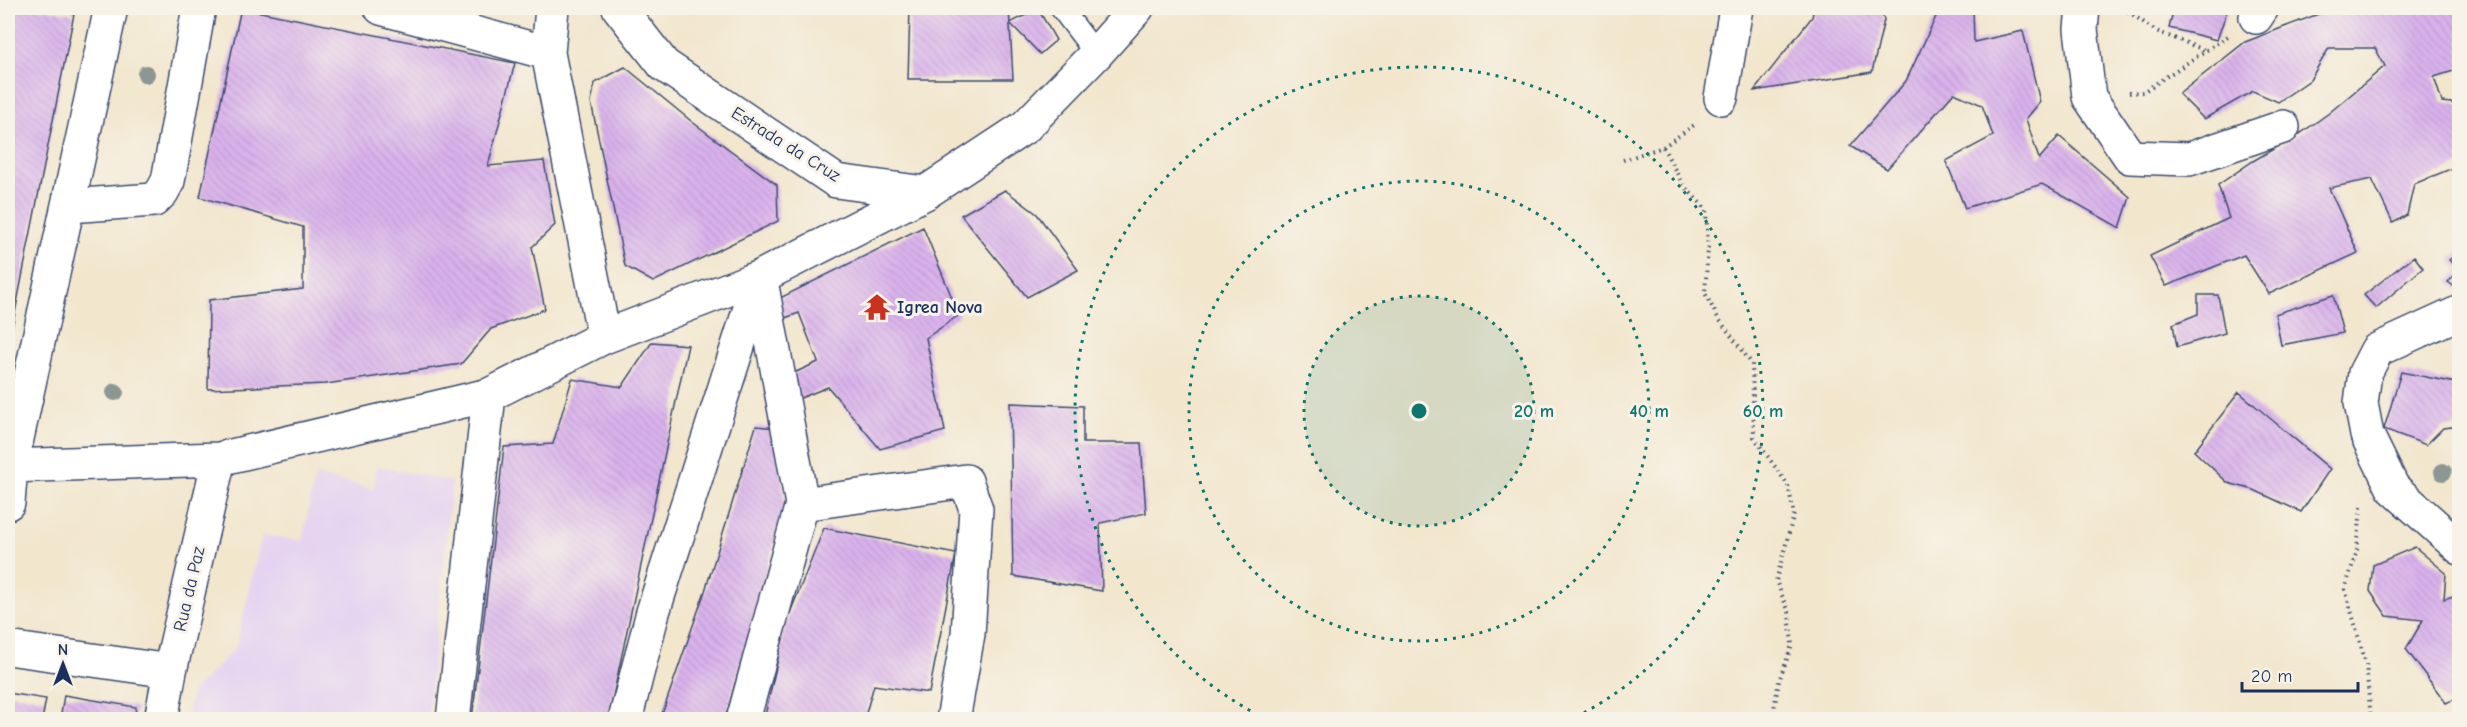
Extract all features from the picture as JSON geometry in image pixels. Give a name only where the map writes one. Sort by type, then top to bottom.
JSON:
[{"type":"street","points":[[8,503],[9,466],[111,8]]},
{"type":"street","points":[[68,206],[154,200],[162,192],[168,181],[199,8]]},
{"type":"street","points":[[381,8],[548,53]]},
{"type":"street","points":[[552,8],[548,53],[604,337]]},
{"type":"street","name":"Estrada da Cruz","points":[[619,8],[664,65],[836,181],[925,193]]},
{"type":"street","points":[[9,466],[219,459],[489,395],[604,337],[760,277],[925,193],[1025,128],[1137,8]]},
{"type":"street","points":[[1721,98],[1736,8]]},
{"type":"street","points":[[2083,8],[2081,29],[2089,97],[2130,157],[2189,159],[2283,127]]},
{"type":"street","points":[[743,720],[802,504],[760,277]]},
{"type":"street","points":[[625,720],[653,612],[760,277]]},
{"type":"street","points":[[2460,312],[2377,350],[2365,373],[2361,403],[2367,435],[2393,488],[2460,548]]},
{"type":"street","points":[[453,720],[489,395]]},
{"type":"street","name":"Rua da Paz","points":[[161,720],[170,671],[219,459]]},
{"type":"street","points":[[802,504],[966,481],[976,509],[968,634],[953,720]]},
{"type":"street","points":[[8,648],[170,671]]},
{"type":"lane","points":[[1061,8],[1096,54]]},
{"type":"path","points":[[2122,8],[2156,31],[2207,51]]},
{"type":"path","points":[[2089,97],[2143,92],[2207,51],[2259,12]]},
{"type":"path","points":[[1623,160],[1662,147],[1702,120],[1721,98]]},
{"type":"path","points":[[1662,147],[1683,185],[1706,209],[1708,248],[1705,293],[1718,318],[1752,364],[1754,437],[1788,485],[1794,514],[1776,581],[1789,612],[1792,645],[1779,681],[1772,720]]},
{"type":"path","points":[[2361,504],[2357,550],[2345,589],[2366,664],[2371,720]]},
{"type":"shaded area","points":[[377,466],[452,482],[427,719],[186,719],[192,692],[236,647],[262,535],[302,541],[315,476],[374,489]]},
{"type":"building","points":[[8,8],[40,8],[74,14],[9,343]]},
{"type":"building","points":[[241,8],[515,63],[488,166],[544,161],[555,225],[532,247],[545,309],[491,329],[461,364],[326,384],[208,389],[209,300],[303,289],[303,227],[200,197]]},
{"type":"building","points":[[910,8],[1009,8],[1013,79],[908,79]]},
{"type":"building","points":[[1814,8],[1881,8],[1884,20],[1872,72],[1754,91],[1812,17]]},
{"type":"building","points":[[1940,8],[1973,8],[1974,42],[2023,31],[2040,102],[2026,119],[2039,159],[2059,136],[2130,197],[2120,228],[2042,184],[1965,208],[1946,161],[1993,136],[1982,105],[1954,93],[1887,169],[1850,146],[1906,81]]},
{"type":"building","points":[[2174,8],[2228,8],[2217,40],[2169,28]]},
{"type":"building","points":[[2334,8],[2460,8],[2460,69],[2434,77],[2442,102],[2460,104],[2460,165],[2414,184],[2407,215],[2393,223],[2372,179],[2329,188],[2358,253],[2269,294],[2244,255],[2166,286],[2150,256],[2229,218],[2218,185],[2301,133],[2329,113],[2385,66],[2375,48],[2329,48],[2310,80],[2278,102],[2253,91],[2204,119],[2179,94],[2245,42]]},
{"type":"building","points":[[1038,9],[1056,40],[1040,54],[1010,23]]},
{"type":"building","points":[[625,67],[691,121],[777,185],[778,221],[653,282],[625,266],[591,102],[595,83]]},
{"type":"building","points":[[1005,190],[1037,214],[1078,270],[1027,297],[961,215]]},
{"type":"building","points":[[923,227],[959,315],[926,338],[945,431],[880,449],[828,387],[793,401],[783,378],[818,362],[799,313],[785,318],[778,299]]},
{"type":"building","points":[[2460,251],[2460,291],[2448,282],[2459,270],[2449,260]]},
{"type":"building","points":[[2414,256],[2423,268],[2376,308],[2364,295]]},
{"type":"building","points":[[2198,295],[2218,295],[2225,333],[2177,347],[2173,324],[2198,314]]},
{"type":"building","points":[[2333,295],[2343,333],[2281,345],[2275,314]]},
{"type":"building","points":[[652,342],[688,345],[608,720],[472,720],[504,447],[553,444],[572,379],[622,387]]},
{"type":"building","points":[[2401,372],[2456,383],[2460,388],[2460,426],[2443,428],[2426,445],[2384,429]]},
{"type":"building","points":[[2239,392],[2330,469],[2301,512],[2254,490],[2228,483],[2194,451]]},
{"type":"building","points":[[1010,403],[1083,406],[1083,443],[1141,443],[1146,513],[1100,523],[1102,591],[1013,576]]},
{"type":"building","points":[[756,426],[776,428],[785,505],[725,720],[660,720],[705,591]]},
{"type":"building","points":[[824,528],[956,554],[929,693],[874,685],[864,720],[764,720],[786,623]]},
{"type":"building","points":[[2415,547],[2446,573],[2444,599],[2460,594],[2460,697],[2446,703],[2406,649],[2423,620],[2387,616],[2370,591],[2373,565]]},
{"type":"building","points":[[8,693],[46,699],[42,720],[8,720]]},
{"type":"building","points":[[64,695],[136,707],[134,720],[60,720]]},
{"type":"place","name":"Igrea Nova","points":[[877,307]]}]
